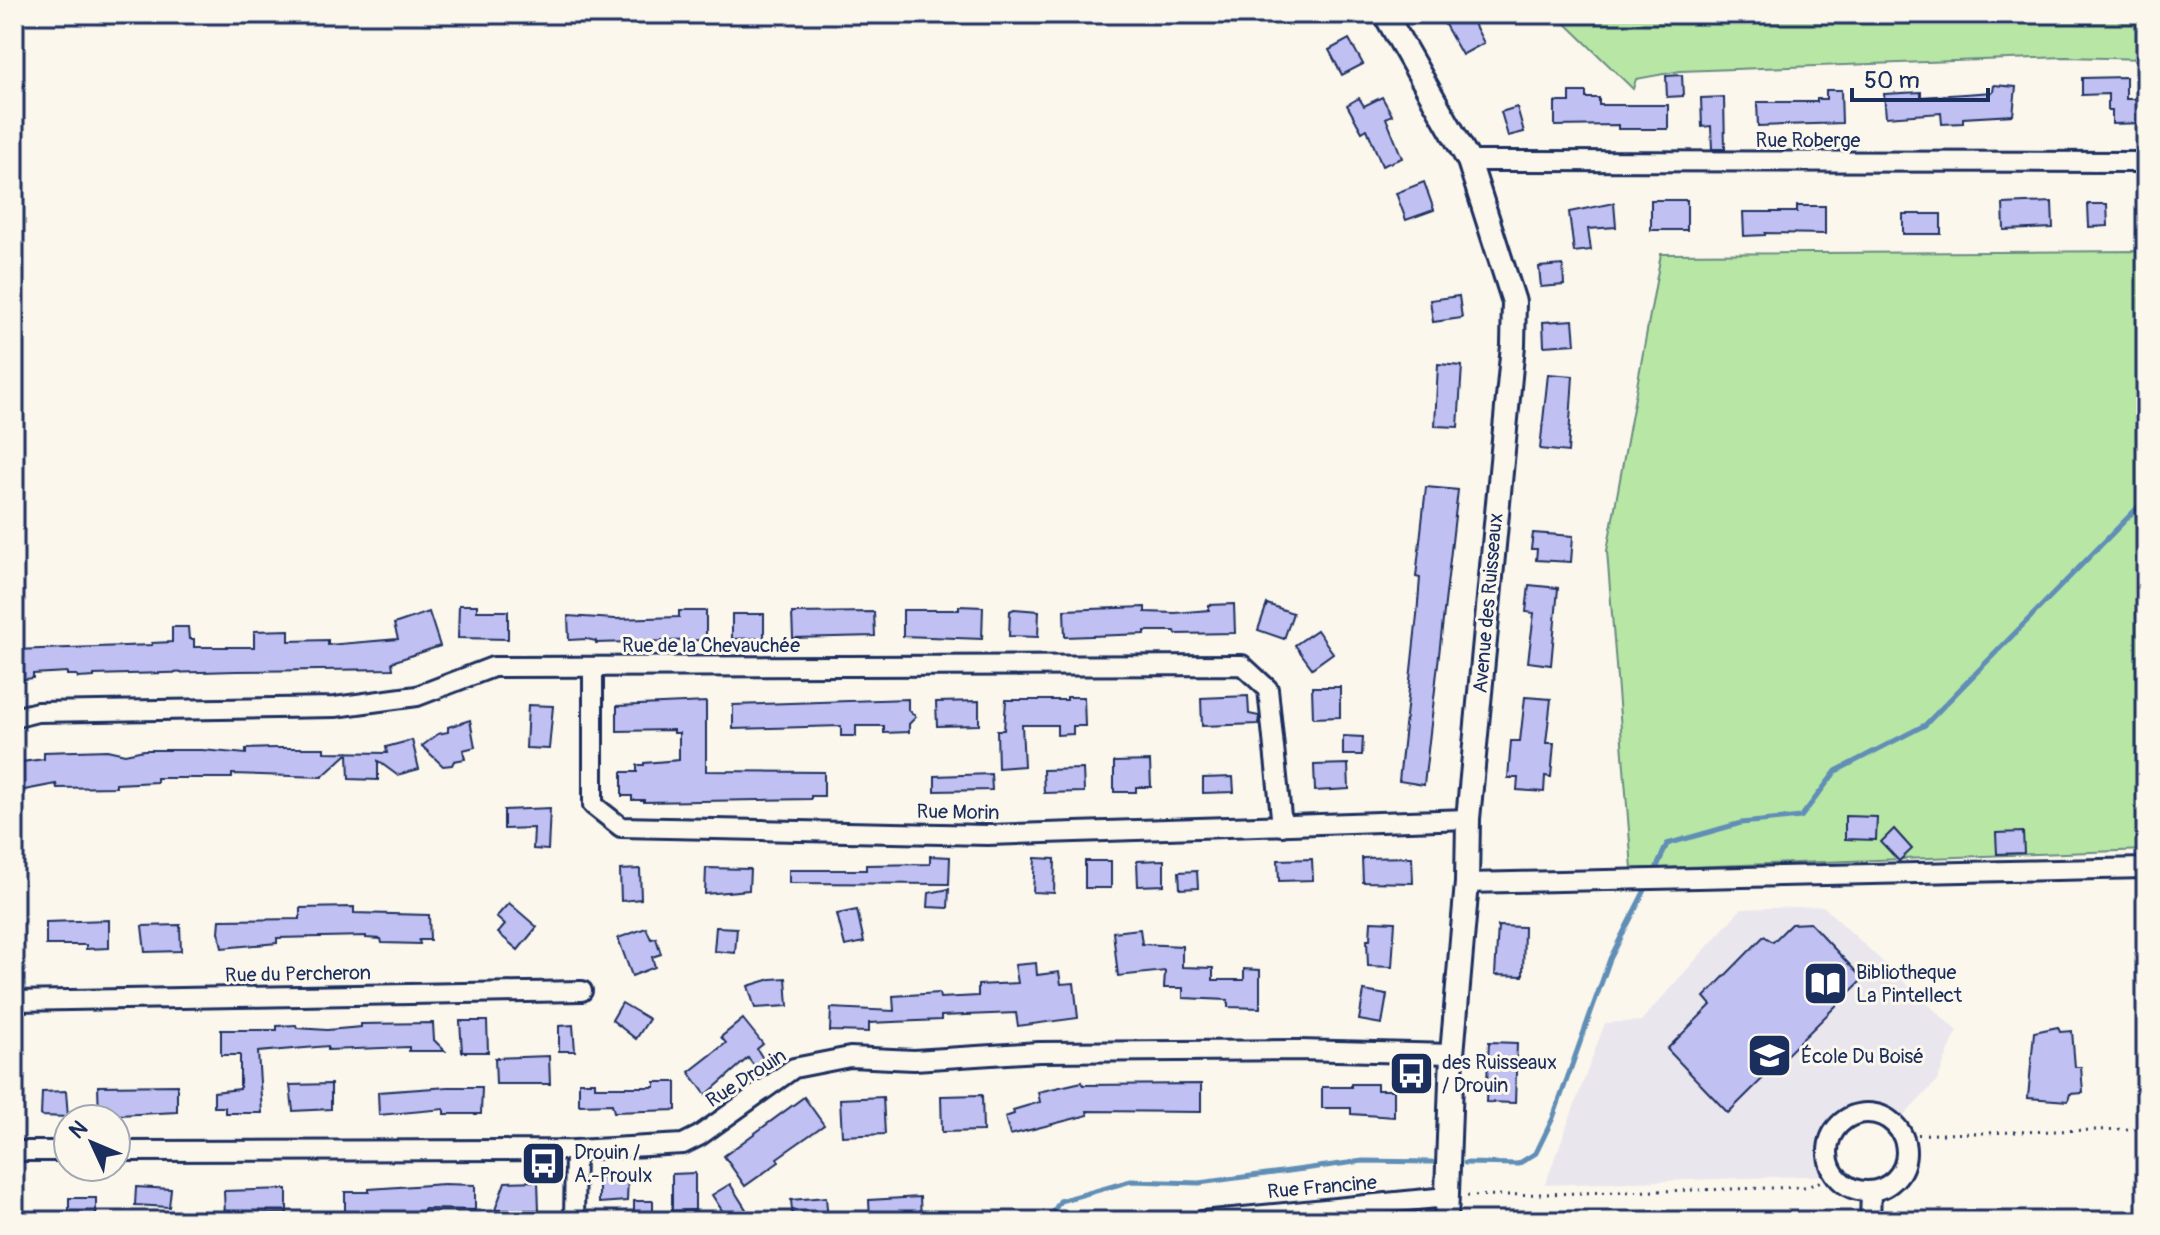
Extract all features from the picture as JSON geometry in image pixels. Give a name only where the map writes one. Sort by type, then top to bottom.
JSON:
[{"type":"street","name":"Avenue des Ruisseaux","points":[[1385,14],[1469,161],[1514,302],[1513,345],[1468,819],[1467,883],[1452,1054],[1446,1221]]},
{"type":"street","name":"Rue Roberge","points":[[1469,161],[2146,162]]},
{"type":"street","name":"Rue de la Chevauchée","points":[[14,718],[37,712],[335,707],[417,696],[493,667],[1242,665],[1268,689],[1282,826]]},
{"type":"street","name":"Rue Morin","points":[[593,668],[593,805],[621,827],[987,835],[1468,819]]},
{"type":"street","points":[[1467,883],[2146,868]]},
{"type":"street","name":"Rue du Percheron","points":[[14,1001],[582,991]]},
{"type":"street","name":"Rue Drouin","points":[[132,1151],[575,1150],[683,1144],[699,1136],[794,1068],[850,1057],[914,1060],[1039,1052],[1298,1050],[1452,1054]]},
{"type":"street","points":[[1874,1113],[1895,1125],[1902,1135],[1905,1160],[1901,1171],[1882,1187],[1871,1191],[1857,1190],[1835,1175],[1829,1163],[1828,1149],[1838,1125],[1849,1117],[1874,1113]]},
{"type":"street","points":[[574,1221],[575,1150]]},
{"type":"street","points":[[14,1151],[52,1151]]},
{"type":"street","points":[[1870,1221],[1871,1191]]},
{"type":"street","name":"Rue Francine","points":[[1202,1221],[1447,1197]]},
{"type":"path","points":[[1902,1135],[2132,1129],[2146,1126]]},
{"type":"path","points":[[1447,1197],[1807,1187],[1835,1175]]},
{"type":"shaded area","name":"École Du Boisé","points":[[1823,906],[1957,1031],[1937,1081],[1895,1125],[1874,1113],[1862,1113],[1838,1125],[1828,1149],[1829,1163],[1835,1175],[1545,1185],[1605,1023],[1641,1021],[1741,909]]},
{"type":"green space","points":[[1556,14],[2146,14],[2146,59],[2065,57],[1680,71],[1636,79],[1633,89]]},
{"type":"green space","points":[[2146,251],[2146,850],[1632,869],[1607,551],[1661,254]]},
{"type":"building","points":[[1439,14],[1469,14],[1484,43],[1462,55]]},
{"type":"building","points":[[1349,39],[1363,64],[1342,75],[1329,50]]},
{"type":"building","points":[[1682,75],[1683,96],[1667,97],[1666,76]]},
{"type":"building","points":[[2126,77],[2126,99],[2146,99],[2146,123],[2112,124],[2108,94],[2082,95],[2082,78]]},
{"type":"building","points":[[1994,85],[2016,87],[2013,115],[1963,118],[1963,123],[1942,124],[1941,113],[1886,117],[1884,94],[1921,92],[1921,97],[1993,92]]},
{"type":"building","points":[[1826,90],[1841,90],[1842,123],[1758,126],[1757,102],[1817,102],[1817,99],[1826,99]]},
{"type":"building","points":[[1570,92],[1586,92],[1586,98],[1599,98],[1599,105],[1668,105],[1668,129],[1618,129],[1618,125],[1555,126],[1555,102],[1570,102]]},
{"type":"building","points":[[1382,97],[1392,115],[1386,118],[1402,158],[1382,166],[1367,129],[1362,132],[1347,105],[1359,98],[1364,106]]},
{"type":"building","points":[[1724,97],[1725,149],[1712,149],[1711,126],[1702,127],[1701,98]]},
{"type":"building","points":[[1517,107],[1524,132],[1508,136],[1501,112]]},
{"type":"building","points":[[1424,182],[1434,210],[1406,220],[1396,193]]},
{"type":"building","points":[[1651,200],[1687,200],[1687,230],[1651,230]]},
{"type":"building","points":[[2052,202],[2053,228],[2004,230],[2003,204]]},
{"type":"building","points":[[1614,203],[1616,227],[1588,229],[1591,250],[1574,252],[1569,212]]},
{"type":"building","points":[[2088,204],[2107,204],[2108,226],[2089,227]]},
{"type":"building","points":[[1797,206],[1825,206],[1825,234],[1765,233],[1744,236],[1743,212],[1797,212]]},
{"type":"building","points":[[1903,214],[1941,214],[1941,234],[1903,234]]},
{"type":"building","points":[[1563,265],[1564,285],[1541,287],[1539,267]]},
{"type":"building","points":[[1459,296],[1462,318],[1433,322],[1430,300]]},
{"type":"building","points":[[1573,320],[1575,344],[1544,346],[1543,322]]},
{"type":"building","points":[[1438,364],[1462,366],[1458,427],[1435,426]]},
{"type":"building","points":[[1548,374],[1573,376],[1568,452],[1540,449]]},
{"type":"building","points":[[1426,487],[1458,490],[1424,785],[1399,781],[1417,615],[1420,578],[1416,577]]},
{"type":"building","points":[[1533,533],[1573,536],[1571,562],[1536,560],[1537,549],[1531,549]]},
{"type":"building","points":[[1529,585],[1558,588],[1551,665],[1528,662],[1534,613],[1526,612]]},
{"type":"building","points":[[1234,604],[1235,633],[1145,631],[1145,634],[1065,637],[1064,610],[1145,607],[1145,612],[1175,613],[1209,610],[1209,605]]},
{"type":"building","points":[[1267,604],[1293,613],[1284,639],[1258,630]]},
{"type":"building","points":[[459,605],[477,605],[477,611],[508,611],[508,639],[458,638]]},
{"type":"building","points":[[959,606],[983,607],[982,639],[903,636],[903,610],[959,610]]},
{"type":"building","points":[[679,611],[706,611],[706,640],[596,643],[587,639],[569,640],[568,616],[615,619],[679,617]]},
{"type":"building","points":[[1010,611],[1039,611],[1038,637],[1009,636]]},
{"type":"building","points":[[429,612],[440,646],[392,662],[393,669],[94,675],[78,678],[77,675],[67,675],[67,672],[33,674],[33,678],[19,680],[18,676],[14,676],[14,650],[152,645],[172,642],[172,627],[188,627],[189,639],[194,639],[194,647],[254,647],[254,631],[289,630],[289,641],[328,640],[328,645],[398,639],[394,624]]},
{"type":"building","points":[[874,612],[875,636],[793,638],[792,613]]},
{"type":"building","points":[[732,614],[764,614],[764,638],[732,639]]},
{"type":"building","points":[[1317,630],[1333,653],[1312,668],[1295,645]]},
{"type":"building","points":[[1312,687],[1340,687],[1340,717],[1313,718]]},
{"type":"building","points":[[1248,696],[1249,714],[1259,716],[1259,724],[1202,726],[1201,698]]},
{"type":"building","points":[[1067,697],[1084,697],[1085,726],[1073,726],[1073,734],[1057,735],[1057,725],[1022,725],[1024,766],[998,768],[997,730],[1004,730],[1006,700],[1067,700]]},
{"type":"building","points":[[1525,697],[1551,699],[1546,743],[1554,743],[1551,777],[1545,776],[1544,792],[1517,790],[1518,778],[1508,778],[1511,741],[1520,741]]},
{"type":"building","points":[[908,699],[908,709],[916,717],[909,724],[909,732],[884,733],[884,726],[856,726],[856,736],[841,736],[841,726],[733,729],[733,705]]},
{"type":"building","points":[[979,701],[979,725],[937,726],[936,702]]},
{"type":"building","points":[[706,702],[706,771],[824,772],[824,796],[811,796],[811,799],[644,802],[632,800],[632,796],[622,796],[622,772],[637,772],[637,765],[644,763],[679,760],[679,733],[674,733],[674,730],[617,731],[617,706]]},
{"type":"building","points":[[528,705],[553,706],[549,749],[526,748]]},
{"type":"building","points":[[470,720],[475,747],[463,750],[465,759],[443,766],[422,746],[438,734],[448,732],[448,727]]},
{"type":"building","points":[[1343,736],[1363,737],[1362,755],[1343,755]]},
{"type":"building","points":[[412,740],[419,769],[397,775],[378,761],[378,780],[349,779],[348,753],[322,777],[232,774],[232,778],[157,778],[157,782],[116,784],[116,787],[57,788],[56,784],[14,792],[14,763],[44,759],[44,752],[107,750],[125,754],[144,750],[202,750],[246,754],[246,749],[324,748],[324,752],[387,753],[386,747]]},
{"type":"building","points":[[1150,761],[1151,787],[1136,787],[1136,792],[1114,792],[1114,762]]},
{"type":"building","points":[[1348,764],[1349,789],[1315,791],[1314,765]]},
{"type":"building","points":[[1083,769],[1084,792],[1044,793],[1043,770]]},
{"type":"building","points":[[991,774],[992,790],[935,791],[935,776]]},
{"type":"building","points":[[1233,777],[1234,792],[1203,793],[1203,778]]},
{"type":"building","points":[[550,808],[548,850],[533,849],[534,828],[504,829],[504,810]]},
{"type":"building","points":[[1845,816],[1877,817],[1876,840],[1845,839]]},
{"type":"building","points":[[1894,829],[1912,849],[1899,861],[1881,842]]},
{"type":"building","points":[[2023,832],[2024,853],[1997,854],[1996,833]]},
{"type":"building","points":[[930,856],[950,857],[949,884],[789,883],[789,870],[866,870],[866,865],[930,864]]},
{"type":"building","points":[[1412,857],[1413,883],[1363,882],[1362,858]]},
{"type":"building","points":[[1035,858],[1055,859],[1054,893],[1033,892]]},
{"type":"building","points":[[1312,859],[1313,880],[1279,881],[1278,860]]},
{"type":"building","points":[[1164,860],[1164,885],[1138,886],[1137,861]]},
{"type":"building","points":[[1085,861],[1111,861],[1111,888],[1085,888]]},
{"type":"building","points":[[706,868],[750,869],[749,890],[705,894]]},
{"type":"building","points":[[640,869],[641,899],[621,901],[620,870]]},
{"type":"building","points":[[1197,871],[1198,888],[1180,889],[1179,872]]},
{"type":"building","points":[[949,889],[948,908],[928,907],[929,893]]},
{"type":"building","points":[[509,903],[537,927],[518,950],[498,933],[505,925],[496,917]]},
{"type":"building","points":[[354,907],[354,913],[429,915],[430,940],[419,940],[420,944],[382,943],[381,939],[366,936],[277,938],[277,943],[222,948],[220,920],[300,919],[300,908]]},
{"type":"building","points":[[857,910],[864,942],[845,946],[837,914]]},
{"type":"building","points":[[109,920],[109,948],[46,945],[46,922]]},
{"type":"building","points":[[1371,921],[1395,922],[1392,967],[1368,966],[1367,940],[1370,940]]},
{"type":"building","points":[[1810,923],[1863,979],[1728,1113],[1667,1049],[1711,1005],[1704,997],[1764,936],[1773,942],[1791,924]]},
{"type":"building","points":[[180,925],[181,951],[145,952],[142,926]]},
{"type":"building","points":[[1498,926],[1524,927],[1523,976],[1495,975]]},
{"type":"building","points":[[716,927],[737,928],[735,953],[714,951]]},
{"type":"building","points":[[646,928],[651,939],[656,938],[661,954],[652,957],[655,967],[632,976],[618,938]]},
{"type":"building","points":[[1140,929],[1142,944],[1182,946],[1182,967],[1213,968],[1213,980],[1244,980],[1244,969],[1260,970],[1260,1008],[1228,1007],[1228,1000],[1183,998],[1183,988],[1164,988],[1165,971],[1118,976],[1113,932]]},
{"type":"building","points":[[1036,963],[1037,975],[1059,972],[1061,984],[1074,983],[1078,1018],[1018,1026],[1016,1013],[941,1016],[941,1020],[869,1023],[869,1032],[830,1031],[831,1008],[894,1011],[893,996],[939,993],[940,998],[978,996],[978,985],[1018,983],[1015,965]]},
{"type":"building","points":[[786,978],[788,1006],[755,1008],[748,986]]},
{"type":"building","points":[[1364,991],[1387,995],[1382,1024],[1359,1020]]},
{"type":"building","points":[[622,1003],[649,1019],[636,1039],[612,1020]]},
{"type":"building","points":[[743,1019],[763,1044],[757,1049],[770,1070],[762,1076],[748,1058],[706,1095],[689,1072],[726,1043],[721,1037]]},
{"type":"building","points":[[460,1021],[487,1021],[488,1052],[462,1052]]},
{"type":"building","points":[[433,1023],[434,1040],[445,1051],[409,1051],[409,1047],[328,1050],[328,1046],[258,1052],[262,1113],[225,1113],[225,1107],[214,1107],[214,1092],[240,1089],[240,1055],[221,1055],[221,1030],[277,1030],[277,1026],[296,1025],[297,1028],[327,1030],[361,1027],[361,1024]]},
{"type":"building","points":[[573,1025],[575,1051],[559,1051],[559,1026]]},
{"type":"building","points":[[2058,1027],[2060,1032],[2072,1031],[2075,1067],[2081,1067],[2083,1093],[2070,1094],[2068,1101],[2028,1098],[2034,1032]]},
{"type":"building","points":[[1489,1042],[1517,1043],[1515,1103],[1486,1102]]},
{"type":"building","points":[[549,1056],[550,1084],[496,1084],[495,1058]]},
{"type":"building","points":[[579,1082],[595,1082],[595,1087],[655,1087],[655,1082],[676,1082],[676,1110],[614,1112],[612,1104],[579,1105]]},
{"type":"building","points":[[1082,1082],[1083,1085],[1201,1084],[1201,1112],[1087,1111],[1088,1115],[1010,1135],[1005,1117],[1014,1114],[1013,1110],[1040,1102],[1038,1092]]},
{"type":"building","points":[[331,1084],[331,1109],[293,1111],[290,1085]]},
{"type":"building","points":[[1351,1084],[1377,1084],[1377,1090],[1394,1090],[1394,1117],[1351,1114],[1351,1108],[1322,1108],[1322,1087],[1351,1087]]},
{"type":"building","points":[[177,1085],[177,1112],[132,1114],[132,1103],[99,1103],[98,1086]]},
{"type":"building","points":[[482,1087],[481,1114],[444,1114],[444,1109],[379,1115],[378,1092]]},
{"type":"building","points":[[66,1091],[67,1103],[52,1103],[52,1116],[41,1116],[42,1092]]},
{"type":"building","points":[[982,1095],[983,1131],[942,1132],[941,1096]]},
{"type":"building","points":[[804,1097],[824,1125],[777,1158],[779,1162],[745,1186],[724,1156]]},
{"type":"building","points":[[883,1097],[885,1134],[842,1136],[840,1099]]},
{"type":"building","points":[[695,1173],[695,1210],[672,1211],[672,1174]]},
{"type":"building","points":[[628,1176],[627,1201],[599,1203],[599,1177]]},
{"type":"building","points":[[538,1181],[539,1210],[495,1210],[505,1182]]},
{"type":"building","points":[[444,1184],[475,1185],[475,1210],[424,1209],[424,1214],[345,1214],[345,1192]]},
{"type":"building","points":[[730,1184],[747,1211],[729,1221],[712,1195]]},
{"type":"building","points":[[136,1187],[171,1189],[169,1207],[135,1205]]},
{"type":"building","points":[[287,1189],[287,1213],[225,1215],[224,1191]]},
{"type":"building","points":[[826,1197],[828,1221],[793,1221],[791,1200]]},
{"type":"building","points":[[920,1197],[921,1221],[870,1221],[869,1200]]},
{"type":"building","points":[[69,1198],[96,1198],[96,1221],[69,1221]]},
{"type":"building","points":[[634,1201],[653,1201],[653,1221],[634,1221]]},
{"type":"waterway","points":[[1656,869],[1667,844],[1741,823],[1801,817],[1836,771],[1925,725],[2146,499]]},
{"type":"waterway","points":[[1465,1163],[1518,1164],[1536,1153],[1553,1118],[1610,959],[1646,888]]},
{"type":"waterway","points":[[1048,1221],[1060,1201],[1131,1181],[1199,1183],[1363,1161],[1432,1162]]},
{"type":"place","name":"Bibliotheque La Pintellect","points":[[1825,983]]},
{"type":"place","name":"École Du Boisé","points":[[1770,1056]]},
{"type":"place","name":"des Ruisseaux / Drouin","points":[[1411,1074]]},
{"type":"place","name":"Drouin / A.-Proulx","points":[[543,1163]]}]
